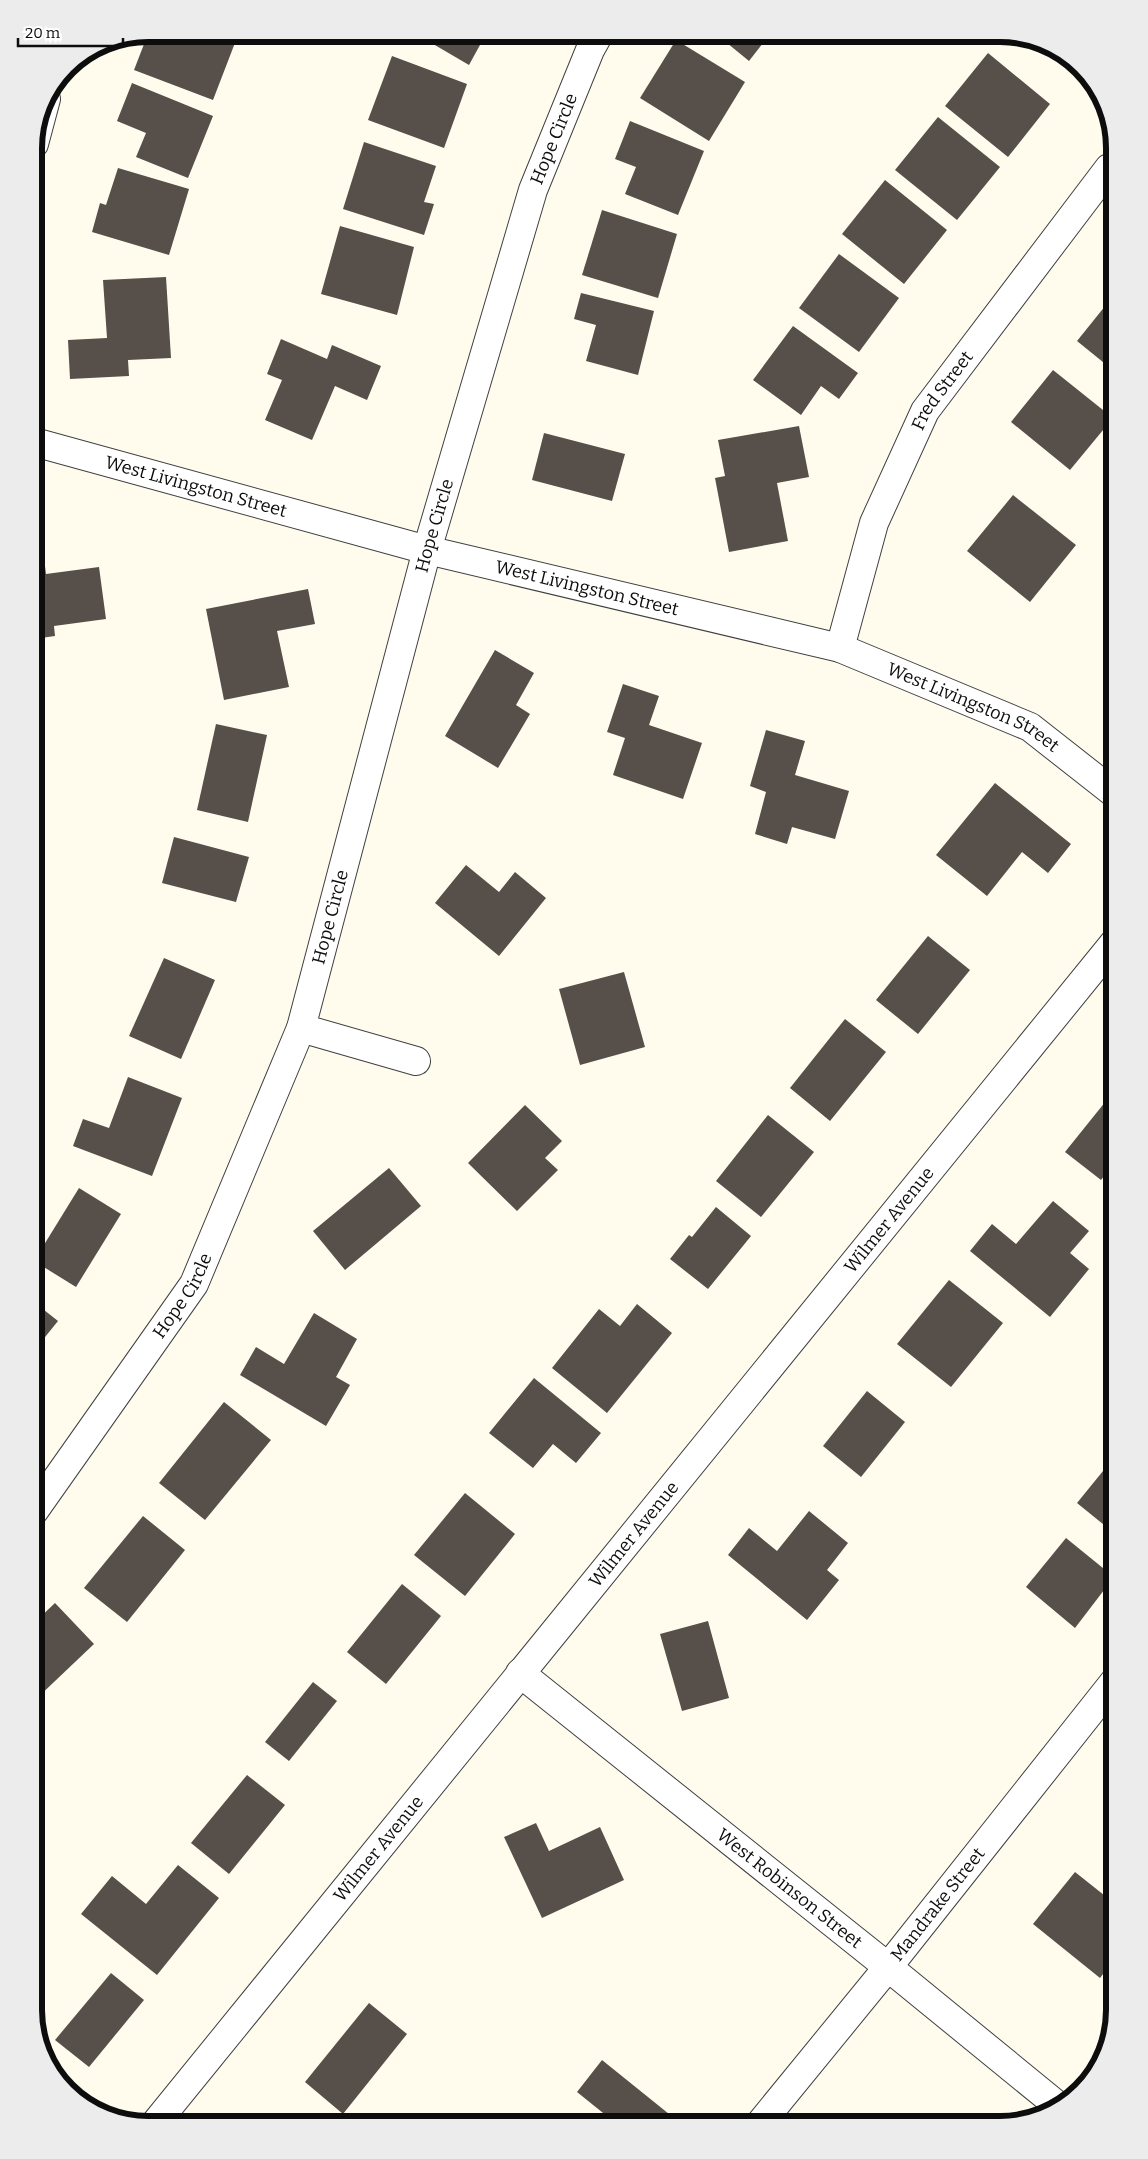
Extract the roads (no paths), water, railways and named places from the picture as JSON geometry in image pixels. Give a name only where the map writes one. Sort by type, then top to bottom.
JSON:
[{"type":"street","name":"Hope Circle","points":[[42,1499],[194,1284],[301,1028],[427,550],[533,190],[594,43]]},
{"type":"street","name":"Fred Street","points":[[840,648],[874,523],[925,411],[1106,172]]},
{"type":"street","name":"West Livingston Street","points":[[43,444],[427,550],[840,648],[1030,727],[1106,787]]},
{"type":"street","name":"Wilmer Avenue","points":[[161,2116],[1106,953]]},
{"type":"street","points":[[301,1028],[416,1061]]},
{"type":"street","name":"West Robinson Street","points":[[520,1673],[888,1967],[1053,2102]]},
{"type":"street","name":"Mandrake Street","points":[[766,2116],[888,1967],[1106,1692]]}]
